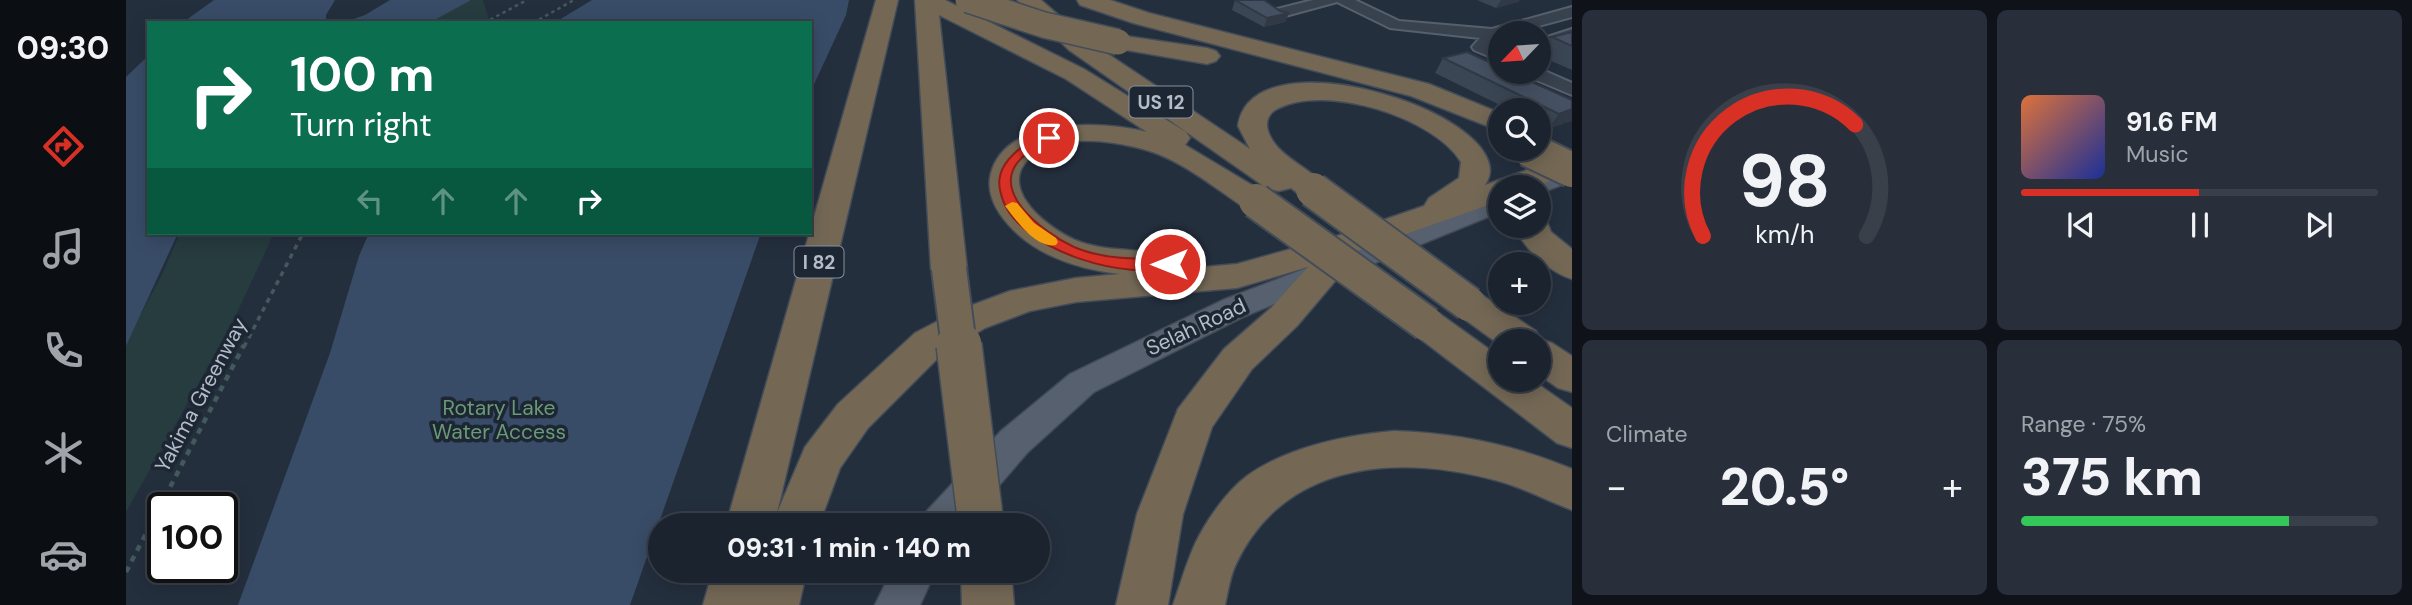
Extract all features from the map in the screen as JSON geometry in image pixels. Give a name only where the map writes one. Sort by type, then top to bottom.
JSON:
[{"type":"highway","name":"I 82","points":[[753,513],[887,0]]},
{"type":"highway","name":"US 12","points":[[927,0],[972,13],[1128,106],[1187,145],[1256,201],[1488,331]]},
{"type":"highway","points":[[927,0],[948,270],[979,513]]},
{"type":"highway","name":"US 12","points":[[1028,0],[1078,45],[1307,193],[1451,312],[1488,362]]},
{"type":"highway","points":[[1088,0],[1141,18],[1420,90],[1486,122]]},
{"type":"highway","points":[[972,13],[1044,25],[1118,42],[1378,85],[1486,122]]},
{"type":"highway","points":[[1307,193],[1257,138],[1252,128],[1258,109],[1282,96],[1311,91],[1353,94],[1395,105],[1435,123],[1473,155],[1477,164],[1476,175],[1461,193],[1413,230]]},
{"type":"highway","points":[[1256,201],[1171,149],[1130,135],[1067,134],[1036,143],[1014,159],[1005,179],[1008,200],[1029,226],[1060,246],[1093,258],[1124,264],[1277,264]]},
{"type":"highway","points":[[1551,140],[1572,142]]},
{"type":"highway","points":[[1544,161],[1561,174],[1551,191]]},
{"type":"highway","points":[[799,513],[821,460],[853,416],[929,343],[972,319],[1023,300],[1076,290],[1237,276],[1413,230],[1488,196]]},
{"type":"highway","points":[[1537,238],[1572,268]]},
{"type":"highway","points":[[1142,605],[1160,514],[1193,421],[1238,359],[1284,317],[1324,272]]},
{"type":"highway","points":[[1451,312],[1493,329]]},
{"type":"highway","points":[[1551,362],[1572,377]]},
{"type":"highway","points":[[1551,369],[1572,383]]},
{"type":"highway","name":"US 12","points":[[1519,392],[1572,431]]},
{"type":"highway","points":[[1199,605],[1214,557],[1260,492],[1313,463],[1371,450],[1429,449],[1487,459],[1554,481],[1572,490]]},
{"type":"highway","points":[[729,605],[735,583]]},
{"type":"highway","points":[[773,605],[779,583]]},
{"type":"main road","name":"Selah Road","points":[[951,513],[1014,442],[1082,383],[1234,308],[1324,272],[1413,230],[1488,206]]},
{"type":"main road","points":[[897,605],[908,583]]},
{"type":"street","points":[[1278,13],[1331,0]]},
{"type":"street","points":[[1343,0],[1396,25],[1488,35]]},
{"type":"street","points":[[1544,21],[1572,12]]},
{"type":"street","points":[[1551,41],[1572,34]]},
{"type":"street","points":[[1488,41],[1479,47],[1488,51]]},
{"type":"street","points":[[1551,80],[1572,90]]},
{"type":"path","points":[[488,21],[527,0]]},
{"type":"path","points":[[537,21],[574,0]]},
{"type":"path","name":"Yakima Greenway","points":[[126,572],[302,235]]},
{"type":"green space","points":[[427,0],[483,0],[489,21],[408,21]]},
{"type":"green space","points":[[179,235],[273,235],[230,328],[126,512],[126,342],[162,275]]},
{"type":"water","points":[[214,0],[335,0],[326,15],[326,21],[185,21]]},
{"type":"water","points":[[390,0],[471,0],[433,21],[348,21],[365,15]]},
{"type":"water","points":[[592,0],[849,0],[846,15],[812,89],[812,21],[557,21]]},
{"type":"water","points":[[147,57],[147,235],[177,235],[126,346],[126,77]]},
{"type":"water","name":"Rotary Lake Water Access","points":[[368,235],[760,235],[662,513],[648,513],[648,554],[630,605],[238,605],[330,353],[359,256]]},
{"type":"building","points":[[1235,0],[1264,0],[1280,11],[1289,13],[1267,18]]},
{"type":"building","points":[[1572,32],[1572,46],[1552,37]]},
{"type":"building","points":[[1467,52],[1488,62],[1488,80],[1443,58]]},
{"type":"building","points":[[1497,84],[1537,84],[1572,100],[1572,109],[1559,114],[1551,110],[1551,98],[1526,98]]},
{"type":"slow traffic","points":[[1012,206],[1029,226],[1051,242]]},
{"type":"route","points":[[1049,138],[1023,150],[1007,170],[1005,190],[1015,212],[1049,241],[1070,251],[1124,264],[1170,264]]}]
